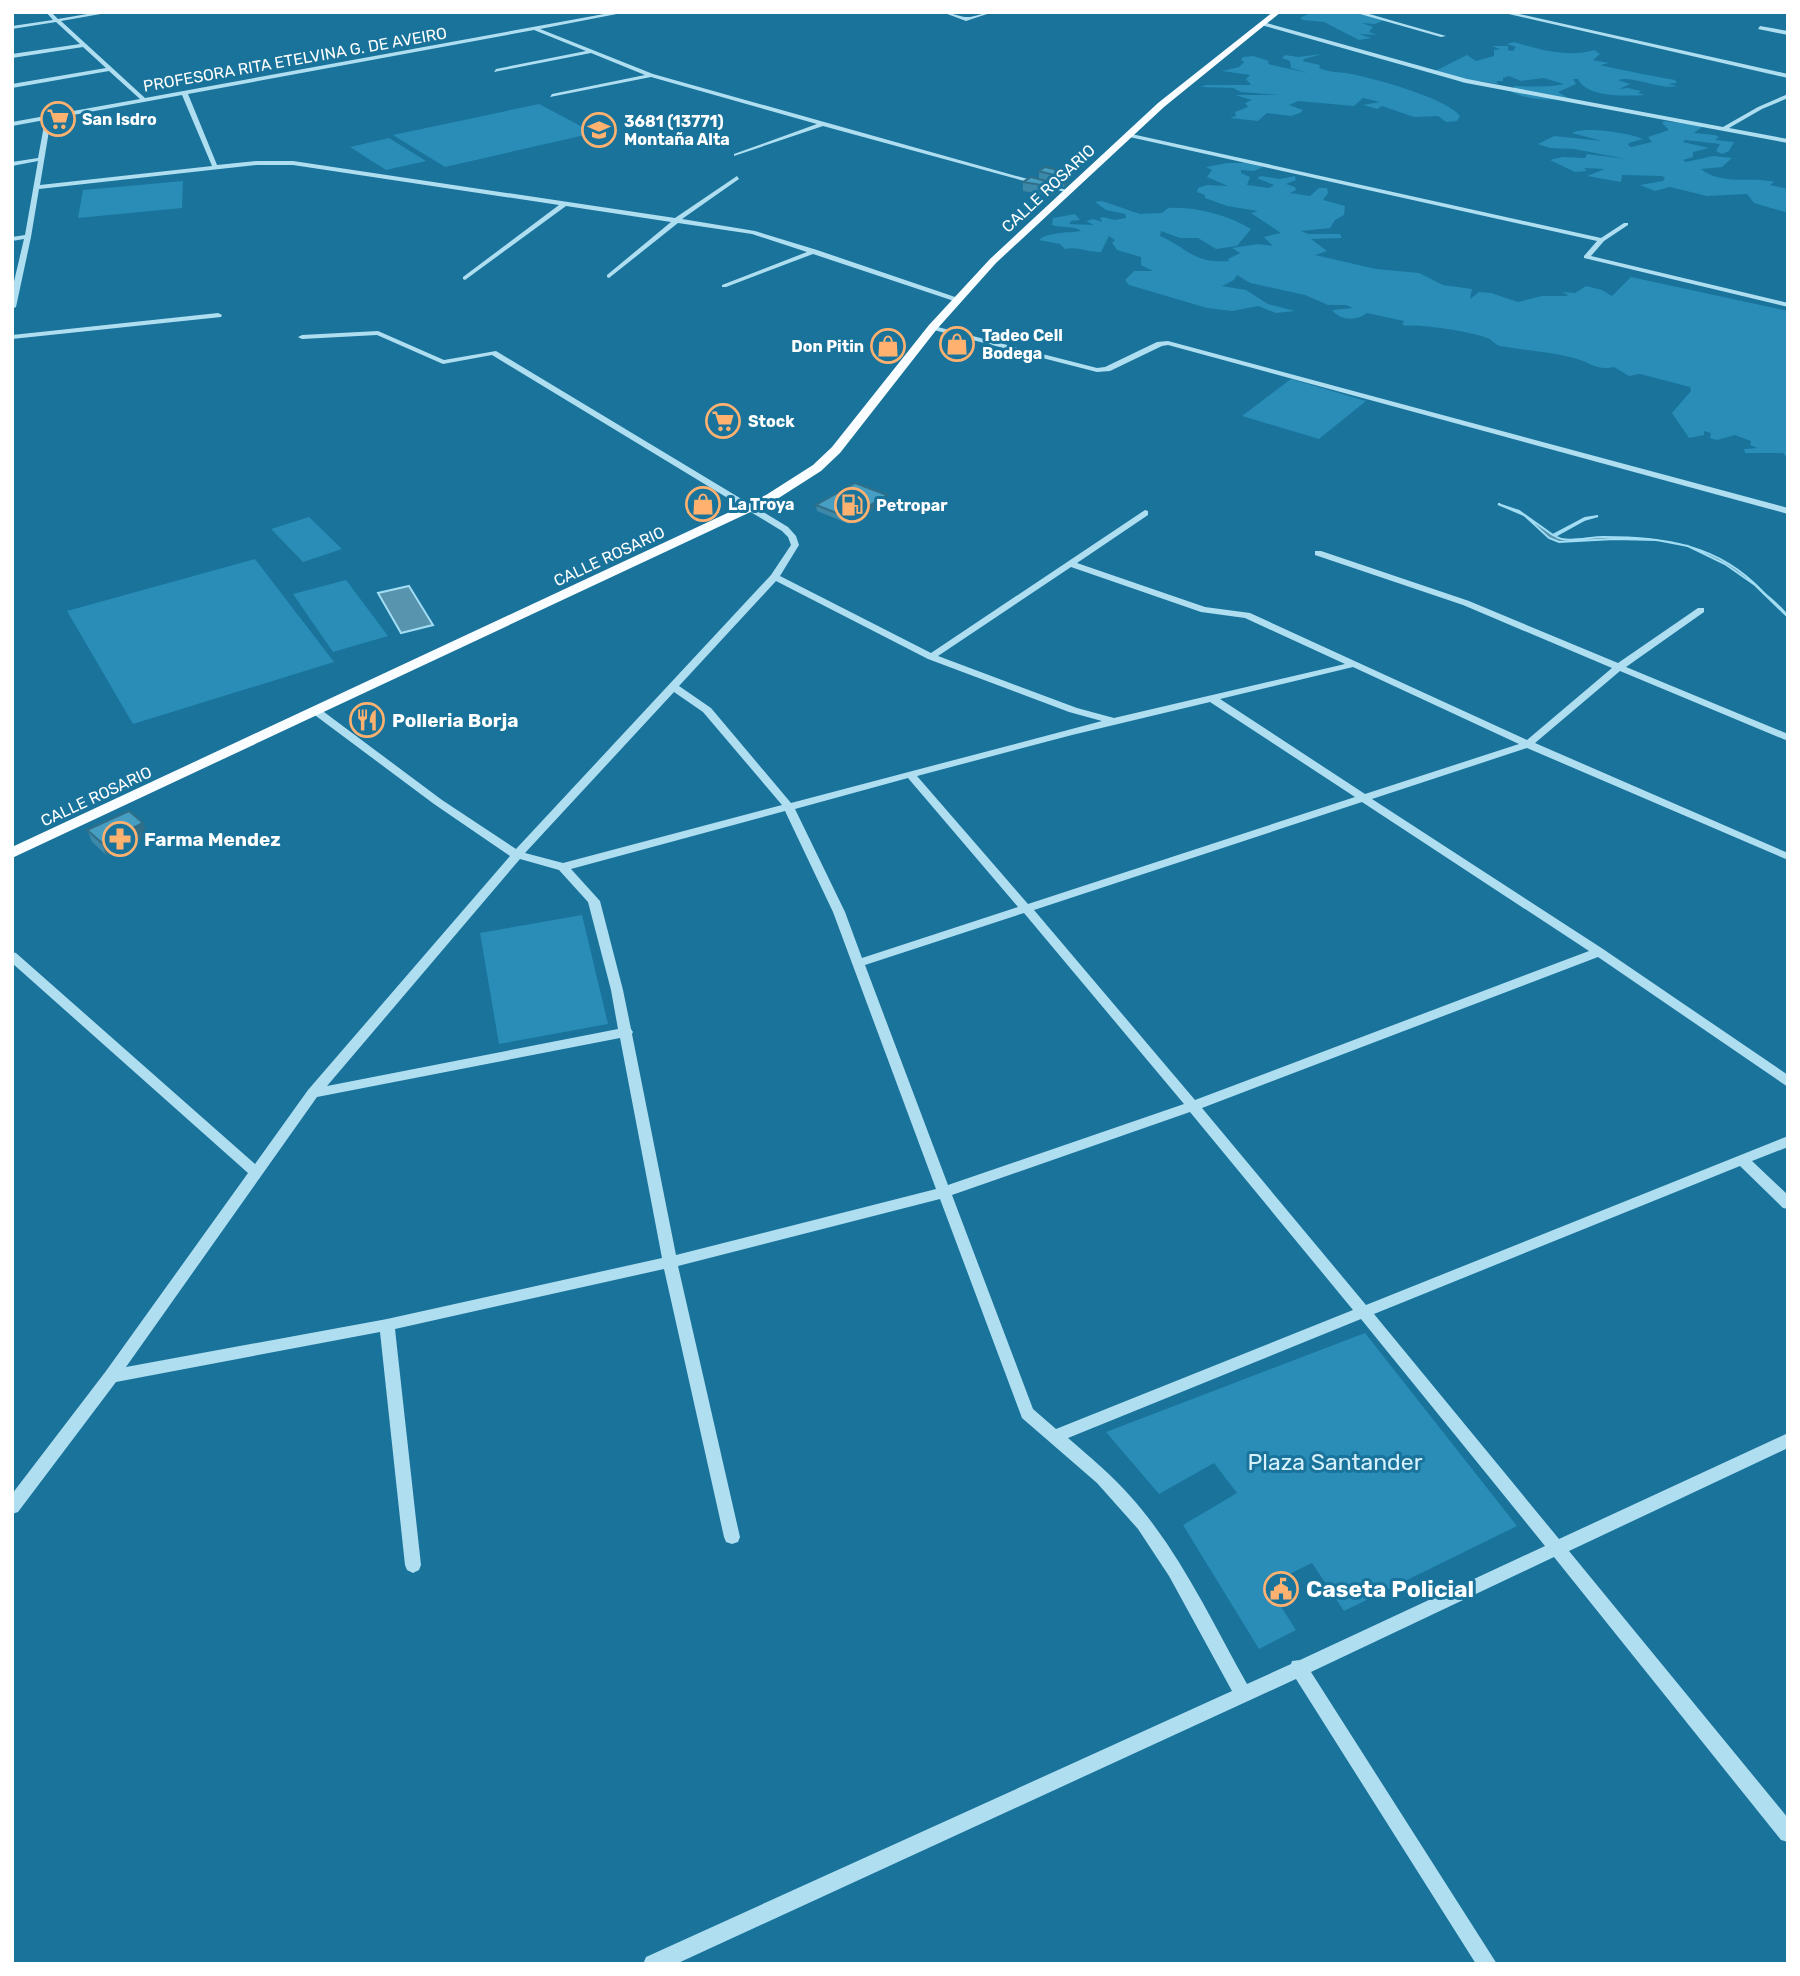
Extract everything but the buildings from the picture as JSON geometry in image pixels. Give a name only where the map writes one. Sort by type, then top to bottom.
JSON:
[{"type":"main road","name":"CALLE ROSARIO","points":[[12,853],[750,508],[817,468],[836,450],[957,299],[1127,135],[1170,97],[1278,12]]},
{"type":"street","points":[[48,12],[145,101]]},
{"type":"street","points":[[12,28],[110,12]]},
{"type":"street","name":"PROFESORA RITA ETELVINA G. DE AVEIRO","points":[[12,124],[625,12]]},
{"type":"street","points":[[944,12],[966,19],[991,12]]},
{"type":"street","points":[[1355,12],[1443,36]]},
{"type":"street","points":[[1502,12],[1788,76]]},
{"type":"street","points":[[1263,24],[1465,80],[1788,141]]},
{"type":"street","points":[[1760,28],[1788,33]]},
{"type":"street","points":[[535,29],[652,75],[934,157],[1067,191]]},
{"type":"street","points":[[12,56],[83,44]]},
{"type":"street","points":[[496,71],[593,51]]},
{"type":"street","points":[[12,86],[110,69]]},
{"type":"street","points":[[552,96],[652,75]]},
{"type":"street","points":[[185,94],[215,167]]},
{"type":"street","points":[[1724,129],[1760,108],[1788,96]]},
{"type":"street","points":[[12,307],[28,237],[48,118]]},
{"type":"street","points":[[736,155],[824,124]]},
{"type":"street","points":[[1127,135],[1602,240]]},
{"type":"street","points":[[12,164],[41,159]]},
{"type":"street","points":[[37,187],[215,167],[270,162],[293,163],[754,232],[957,299]]},
{"type":"street","points":[[609,276],[677,220],[737,178]]},
{"type":"street","points":[[465,278],[563,205]]},
{"type":"street","points":[[1626,224],[1602,240],[1586,257],[1788,305]]},
{"type":"street","points":[[12,239],[28,237]]},
{"type":"street","points":[[724,286],[815,251]]},
{"type":"street","points":[[12,337],[218,315]]},
{"type":"street","points":[[933,327],[1097,370],[1107,369],[1160,344],[1168,343],[1788,511]]},
{"type":"street","points":[[12,1507],[111,1376],[313,1093],[517,855],[775,577],[795,545],[792,537],[750,508],[493,353],[443,362],[378,333],[302,337]]},
{"type":"street","points":[[931,657],[1145,513]]},
{"type":"street","points":[[1318,553],[1466,603],[1788,738]]},
{"type":"street","points":[[1071,564],[1204,610],[1247,615],[1528,744],[1788,857]]},
{"type":"street","points":[[775,577],[931,657],[1073,710],[1118,723]]},
{"type":"street","points":[[859,963],[1528,744],[1619,667],[1702,610]]},
{"type":"street","points":[[316,711],[439,802],[517,855],[563,867],[1076,731],[1355,664]]},
{"type":"street","points":[[674,687],[707,710],[788,806],[839,912],[1027,1413],[1080,1457],[1134,1512],[1162,1550],[1243,1695]]},
{"type":"street","points":[[1213,699],[1599,952],[1788,1082]]},
{"type":"street","points":[[1073,710],[1083,717],[1076,731]]},
{"type":"street","points":[[910,774],[1027,908],[1363,1311],[1788,1833]]},
{"type":"street","points":[[563,867],[594,901],[627,1032],[670,1262],[732,1537]]},
{"type":"street","points":[[111,1376],[387,1325],[670,1262],[943,1193],[1193,1106],[1599,952]]},
{"type":"street","points":[[12,956],[257,1173]]},
{"type":"street","points":[[313,1093],[627,1032]]},
{"type":"street","points":[[1054,1437],[1788,1142]]},
{"type":"street","points":[[1741,1159],[1788,1204]]},
{"type":"street","points":[[387,1325],[413,1565]]},
{"type":"street","points":[[653,1964],[1243,1695],[1788,1440]]},
{"type":"street","points":[[1298,1667],[1487,1964]]},
{"type":"green space","points":[[1295,12],[1365,12],[1387,19],[1375,24],[1362,23],[1373,27],[1369,32],[1377,35],[1359,34],[1371,38],[1359,40],[1324,22],[1303,20],[1300,18],[1308,14]]},
{"type":"green space","points":[[1514,42],[1564,53],[1594,50],[1600,54],[1593,60],[1609,63],[1600,65],[1675,80],[1677,83],[1668,84],[1677,86],[1624,79],[1618,80],[1630,84],[1619,89],[1641,91],[1638,93],[1645,95],[1618,95],[1598,93],[1590,90],[1578,79],[1573,79],[1576,84],[1558,92],[1568,98],[1545,99],[1529,98],[1508,90],[1514,89],[1514,86],[1564,84],[1544,78],[1521,81],[1509,76],[1503,78],[1503,81],[1496,81],[1498,84],[1480,81],[1463,83],[1435,71],[1467,55],[1476,61],[1494,56],[1494,50],[1500,49],[1492,46],[1508,46],[1508,50],[1513,51],[1516,47],[1507,44]]},
{"type":"green space","points":[[1322,54],[1303,61],[1320,65],[1319,68],[1326,70],[1357,75],[1407,89],[1440,102],[1460,116],[1457,121],[1446,122],[1438,116],[1414,117],[1382,106],[1377,109],[1363,105],[1380,102],[1363,98],[1354,106],[1298,101],[1289,105],[1303,110],[1300,113],[1291,116],[1267,113],[1258,121],[1230,118],[1236,116],[1235,112],[1248,107],[1245,103],[1252,100],[1235,95],[1279,95],[1241,92],[1233,88],[1201,87],[1251,85],[1246,79],[1250,75],[1222,71],[1239,67],[1244,62],[1241,60],[1243,57],[1253,56],[1269,61],[1268,64],[1308,73],[1291,68],[1290,61],[1282,58],[1285,55],[1298,57]]},
{"type":"green space","points":[[539,104],[594,133],[445,167],[393,135]]},
{"type":"green space","points":[[1664,121],[1703,126],[1694,133],[1715,135],[1719,137],[1715,140],[1734,142],[1729,151],[1722,154],[1716,151],[1720,144],[1685,140],[1683,142],[1709,148],[1693,152],[1693,157],[1683,160],[1686,162],[1713,156],[1732,158],[1722,167],[1701,169],[1718,177],[1765,180],[1774,182],[1770,185],[1788,189],[1788,213],[1754,203],[1747,194],[1707,196],[1670,187],[1655,191],[1640,185],[1663,181],[1665,178],[1662,176],[1622,175],[1621,182],[1587,176],[1605,169],[1584,168],[1587,171],[1575,172],[1550,160],[1563,157],[1585,158],[1587,154],[1626,159],[1538,144],[1554,136],[1602,141],[1572,133],[1596,130],[1643,139],[1629,143],[1631,147],[1652,142],[1648,137],[1669,130],[1662,123]]},
{"type":"green space","points":[[389,138],[426,161],[386,170],[350,147]]},
{"type":"green space","points":[[1227,163],[1263,167],[1254,171],[1241,170],[1241,173],[1250,177],[1247,185],[1269,188],[1274,185],[1257,178],[1261,176],[1280,179],[1295,176],[1296,180],[1286,184],[1295,187],[1296,190],[1290,193],[1310,196],[1319,188],[1327,188],[1328,193],[1323,200],[1345,206],[1344,215],[1335,220],[1330,228],[1301,231],[1308,234],[1340,234],[1342,238],[1311,239],[1327,251],[1315,255],[1376,269],[1419,273],[1443,285],[1472,289],[1470,299],[1479,292],[1518,302],[1542,296],[1566,296],[1568,295],[1562,292],[1575,293],[1586,286],[1612,296],[1631,277],[1788,311],[1788,459],[1783,453],[1745,453],[1744,449],[1757,448],[1750,445],[1751,441],[1735,435],[1717,440],[1710,438],[1711,433],[1704,431],[1704,435],[1689,438],[1672,413],[1691,391],[1690,387],[1640,374],[1629,376],[1614,367],[1598,367],[1565,356],[1500,346],[1470,333],[1405,326],[1402,324],[1404,321],[1367,313],[1344,318],[1332,310],[1353,308],[1346,305],[1328,305],[1305,295],[1250,283],[1237,275],[1234,280],[1222,286],[1246,290],[1268,304],[1295,311],[1276,313],[1258,306],[1232,311],[1207,308],[1129,285],[1125,280],[1134,271],[1153,271],[1141,265],[1141,257],[1117,250],[1112,243],[1115,240],[1109,236],[1101,252],[1065,249],[1060,244],[1039,240],[1052,234],[1081,231],[1052,225],[1053,218],[1075,214],[1080,220],[1071,221],[1069,224],[1094,225],[1086,221],[1093,219],[1102,222],[1100,218],[1103,217],[1115,220],[1126,218],[1125,214],[1106,210],[1095,202],[1102,201],[1140,214],[1162,213],[1168,208],[1200,210],[1251,229],[1237,246],[1216,249],[1198,238],[1180,238],[1161,231],[1160,236],[1199,258],[1229,261],[1228,259],[1240,253],[1232,248],[1258,244],[1273,246],[1264,237],[1281,233],[1251,213],[1258,211],[1227,206],[1197,192],[1198,188],[1207,185],[1228,186],[1207,177],[1212,170],[1206,167]]},
{"type":"green space","points":[[183,181],[182,208],[78,218],[83,190]]},
{"type":"green space","points":[[1291,379],[1366,401],[1319,439],[1242,416]]},
{"type":"green space","points":[[309,517],[342,549],[303,562],[271,529]]},
{"type":"green space","points":[[255,559],[334,662],[133,724],[67,611]]},
{"type":"green space","points":[[346,580],[388,636],[333,652],[293,594]]},
{"type":"green space","points":[[582,915],[608,1024],[499,1044],[480,933]]},
{"type":"green space","name":"Plaza Santander","points":[[1365,1333],[1517,1526],[1344,1611],[1312,1563],[1267,1585],[1296,1630],[1259,1649],[1183,1525],[1237,1493],[1214,1463],[1159,1494],[1106,1432]]},
{"type":"shaded area","points":[[1498,504],[1519,511],[1553,535],[1585,518],[1598,516],[1584,520],[1555,536],[1560,538],[1572,540],[1625,537],[1655,540],[1559,542],[1549,538],[1524,515]]},
{"type":"shaded area","points":[[1689,547],[1708,553],[1745,575],[1788,617],[1755,585],[1725,564]]},
{"type":"shaded area","points":[[409,586],[433,625],[401,633],[378,593]]},
{"type":"place","name":"San Isdro","points":[[58,119]]},
{"type":"place","name":"3681 (13771) Montaña Alta","points":[[599,130]]},
{"type":"place","name":"Tadeo Cell Bodega","points":[[957,344]]},
{"type":"place","name":"Don Pitin","points":[[888,346]]},
{"type":"place","name":"Stock","points":[[723,421]]},
{"type":"place","name":"La Troya","points":[[703,504]]},
{"type":"place","name":"Petropar","points":[[852,505]]},
{"type":"place","name":"Polleria Borja","points":[[367,720]]},
{"type":"place","name":"Farma Mendez","points":[[120,839]]},
{"type":"place","name":"Caseta Policial","points":[[1281,1589]]}]
